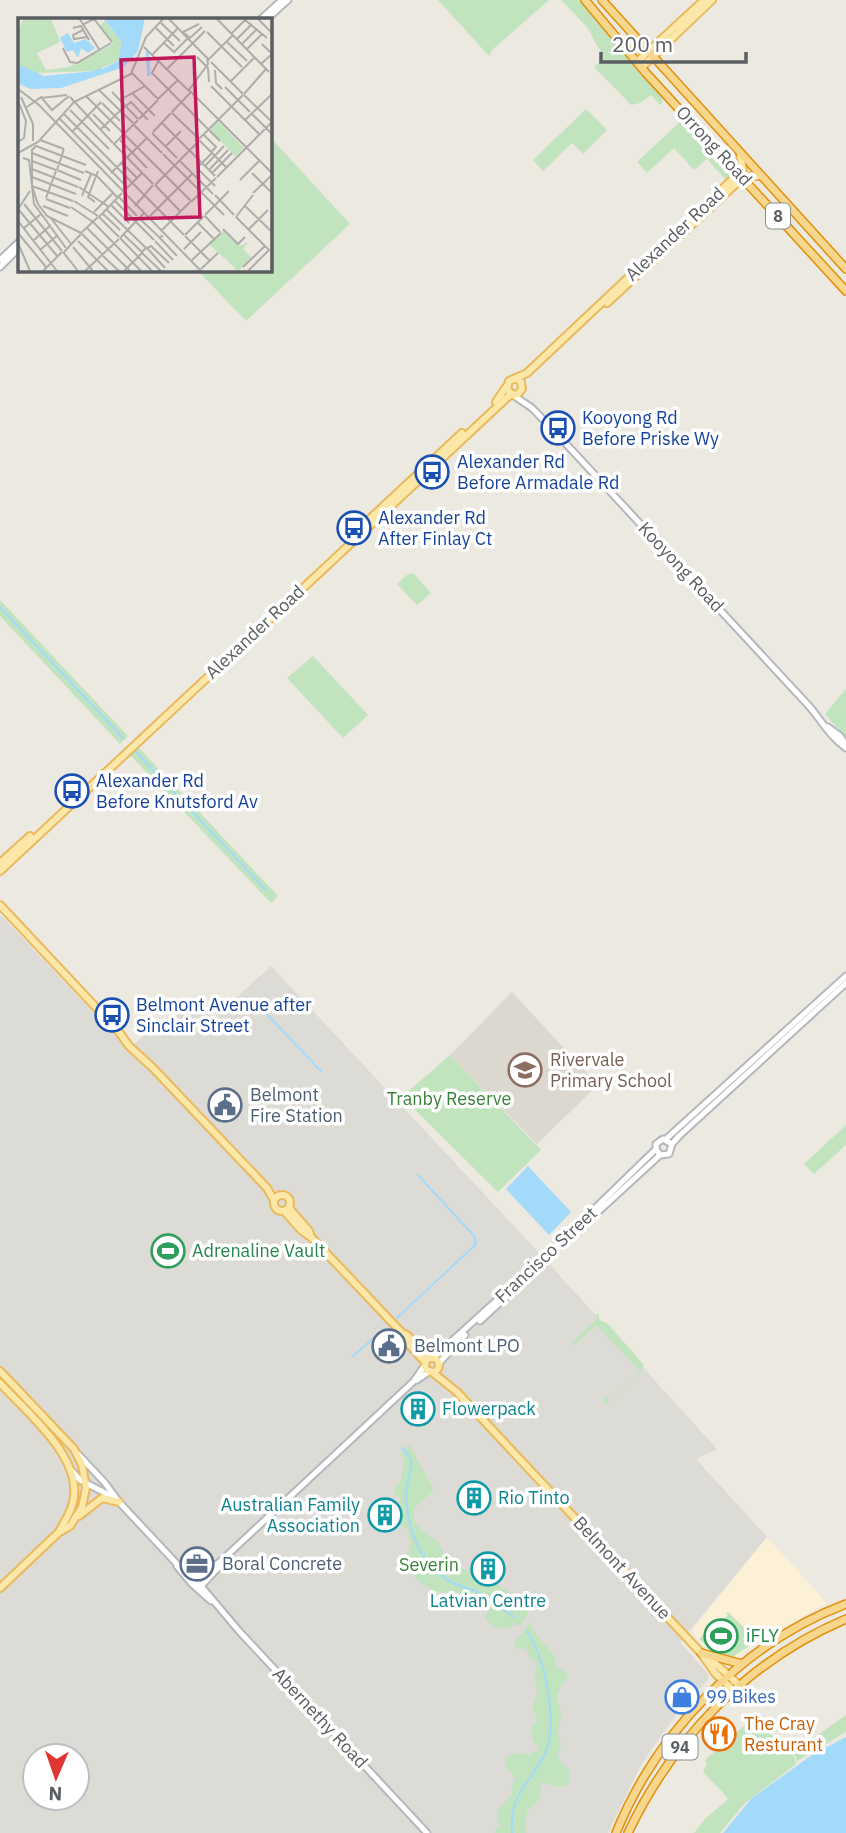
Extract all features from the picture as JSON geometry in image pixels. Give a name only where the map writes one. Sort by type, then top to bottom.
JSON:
[{"type":"highway","name":"Orrong Road","points":[[585,0],[639,65],[846,291]]},
{"type":"highway","name":"Orrong Road","points":[[602,0],[846,269]]},
{"type":"highway","name":"94","points":[[616,1833],[660,1754],[685,1721],[726,1679],[783,1635],[846,1604]]},
{"type":"highway","name":"94","points":[[628,1833],[658,1778],[708,1714],[736,1688],[793,1646],[846,1619]]},
{"type":"highway","points":[[701,1653],[743,1664]]},
{"type":"main road","points":[[650,55],[705,0]]},
{"type":"main road","points":[[639,65],[712,0]]},
{"type":"main road","name":"Alexander Road","points":[[0,871],[512,394],[522,388],[574,333],[739,181],[743,169],[740,153]]},
{"type":"main road","name":"Alexander Road","points":[[0,863],[493,405],[510,380],[527,373],[735,177],[761,176]]},
{"type":"main road","points":[[516,379],[522,388]]},
{"type":"main road","points":[[506,387],[512,394]]},
{"type":"main road","points":[[0,905],[129,1046],[267,1188],[277,1198],[288,1198],[286,1209],[275,1209],[277,1198]]},
{"type":"main road","name":"Belmont Avenue","points":[[286,1209],[402,1333],[403,1338],[432,1362],[456,1392],[701,1653],[715,1673],[736,1688]]},
{"type":"main road","name":"Belmont Avenue","points":[[432,1362],[431,1372],[456,1392]]},
{"type":"main road","name":"Abernethy Road","points":[[0,1371],[74,1449]]},
{"type":"main road","name":"Abernethy Road","points":[[0,1383],[60,1448],[72,1471]]},
{"type":"main road","points":[[74,1449],[82,1465],[85,1483],[84,1501],[76,1519]]},
{"type":"main road","points":[[58,1533],[74,1502],[72,1471]]},
{"type":"main road","points":[[0,1588],[58,1533],[102,1498],[117,1501]]},
{"type":"street","points":[[262,18],[282,0]]},
{"type":"street","points":[[268,18],[288,0]]},
{"type":"street","points":[[0,260],[18,243]]},
{"type":"street","points":[[0,267],[18,249]]},
{"type":"street","name":"Kooyong Road","points":[[522,388],[532,408]]},
{"type":"street","name":"Kooyong Road","points":[[512,394],[532,408],[828,727],[836,741],[846,746]]},
{"type":"street","points":[[846,976],[669,1142],[668,1154],[658,1152],[659,1141],[669,1142],[846,983]]},
{"type":"street","name":"Francisco Street","points":[[194,1583],[222,1560],[658,1152]]},
{"type":"street","name":"Francisco Street","points":[[414,1381],[431,1372]]},
{"type":"street","name":"Abernethy Road","points":[[74,1449],[105,1483],[117,1501],[177,1564],[181,1572],[214,1603],[427,1833]]},
{"type":"street","name":"Abernethy Road","points":[[72,1471],[85,1483],[117,1501]]},
{"type":"street","name":"Francisco Street","points":[[199,1588],[222,1560]]},
{"type":"shaded area","points":[[0,914],[128,1049],[193,996],[214,1018],[271,966],[542,1256],[717,1449],[696,1459],[767,1537],[680,1642],[708,1674],[708,1680],[680,1710],[652,1748],[608,1833],[0,1833]]},
{"type":"shaded area","name":"Rivervale Primary School","points":[[512,992],[598,1085],[537,1144],[450,1055]]},
{"type":"shaded area","points":[[767,1537],[827,1603],[759,1641],[735,1659],[726,1658],[711,1651],[699,1641],[692,1630]]},
{"type":"green space","points":[[438,0],[549,0],[493,49],[489,56]]},
{"type":"green space","points":[[561,0],[581,0],[663,96],[662,104],[651,95],[640,103],[631,105],[594,67],[604,58],[587,27]]},
{"type":"green space","points":[[586,109],[607,130],[583,154],[572,143],[543,171],[533,160]]},
{"type":"green space","points":[[682,120],[728,170],[730,177],[727,181],[707,159],[694,170],[674,148],[647,173],[637,162]]},
{"type":"green space","points":[[271,138],[350,224],[246,321],[198,271],[271,271]]},
{"type":"green space","points":[[413,573],[431,593],[417,605],[397,584]]},
{"type":"green space","points":[[0,600],[128,736],[120,744],[0,616]]},
{"type":"green space","points":[[313,656],[368,715],[343,738],[287,678]]},
{"type":"green space","points":[[846,689],[846,738],[825,714]]},
{"type":"green space","points":[[138,747],[278,896],[271,903],[130,755]]},
{"type":"green space","name":"Tranby Reserve","points":[[450,1055],[541,1150],[498,1192],[402,1097]]},
{"type":"green space","points":[[846,1125],[846,1145],[814,1174],[804,1164]]},
{"type":"green space","points":[[599,1314],[599,1320],[607,1323],[644,1365],[639,1374],[605,1405],[605,1396],[610,1400],[640,1371],[596,1325],[575,1345],[572,1342],[597,1319],[595,1315]]},
{"type":"green space","name":"Severin","points":[[409,1444],[434,1490],[414,1511],[416,1524],[438,1541],[453,1563],[470,1571],[475,1577],[496,1584],[529,1605],[530,1610],[521,1626],[516,1624],[507,1629],[496,1628],[485,1618],[489,1605],[470,1606],[453,1593],[436,1592],[417,1580],[404,1565],[411,1543],[407,1528],[399,1525],[400,1499],[393,1491],[401,1480],[404,1460],[400,1454]]},
{"type":"green space","points":[[728,1612],[751,1634],[743,1639],[745,1642],[754,1638],[757,1641],[731,1658],[712,1650],[699,1639],[713,1625],[716,1627]]},
{"type":"green space","points":[[530,1623],[538,1637],[553,1653],[557,1667],[566,1672],[568,1677],[556,1698],[561,1714],[557,1731],[562,1745],[557,1754],[569,1771],[569,1783],[560,1787],[544,1782],[541,1784],[540,1799],[527,1812],[526,1833],[495,1833],[495,1829],[500,1825],[497,1822],[498,1809],[512,1794],[511,1788],[515,1780],[514,1775],[505,1767],[505,1759],[514,1753],[528,1755],[537,1751],[531,1726],[538,1720],[532,1707],[537,1696],[537,1666],[526,1649],[516,1648],[514,1643]]},
{"type":"green space","points":[[846,1715],[846,1732],[797,1761],[794,1752]]},
{"type":"green space","points":[[752,1719],[793,1753],[796,1764],[745,1803],[720,1833],[694,1833],[705,1819],[728,1799],[703,1771],[707,1764],[705,1760]]},
{"type":"water","points":[[528,1166],[571,1212],[549,1235],[506,1189]]},
{"type":"water","points":[[846,1737],[846,1833],[723,1833],[752,1798],[812,1755]]},
{"type":"waterway","points":[[0,607],[123,738]]},
{"type":"waterway","points":[[136,752],[266,890]]},
{"type":"waterway","points":[[260,1007],[321,1071]]},
{"type":"waterway","points":[[397,1318],[476,1244],[474,1236],[418,1175]]},
{"type":"waterway","points":[[352,1357],[384,1329]]},
{"type":"waterway","points":[[402,1448],[411,1459],[407,1509],[413,1535],[424,1557],[442,1576],[480,1593],[514,1617]]},
{"type":"waterway","points":[[512,1833],[514,1807],[546,1751],[551,1724],[544,1673],[527,1632]]},
{"type":"place","name":"Kooyong Rd Before Priske Wy","points":[[558,428]]},
{"type":"place","name":"Alexander Rd Before Armadale Rd","points":[[432,472]]},
{"type":"place","name":"Alexander Rd After Finlay Ct","points":[[354,528]]},
{"type":"place","name":"Alexander Rd Before Knutsford Av","points":[[72,791]]},
{"type":"place","name":"Belmont Avenue after Sinclair Street","points":[[112,1015]]},
{"type":"place","name":"Rivervale Primary School","points":[[525,1070]]},
{"type":"place","name":"Belmont Fire Station","points":[[225,1105]]},
{"type":"place","name":"Adrenaline Vault","points":[[168,1251]]},
{"type":"place","name":"Belmont LPO","points":[[389,1346]]},
{"type":"place","name":"Flowerpack","points":[[418,1409]]},
{"type":"place","name":"Rio Tinto","points":[[474,1498]]},
{"type":"place","name":"Australian Family Association","points":[[385,1515]]},
{"type":"place","name":"Boral Concrete","points":[[197,1564]]},
{"type":"place","name":"Latvian Centre","points":[[488,1569]]},
{"type":"place","name":"iFLY","points":[[721,1636]]},
{"type":"place","name":"99 Bikes","points":[[682,1697]]},
{"type":"place","name":"The Cray Resturant","points":[[719,1734]]}]
